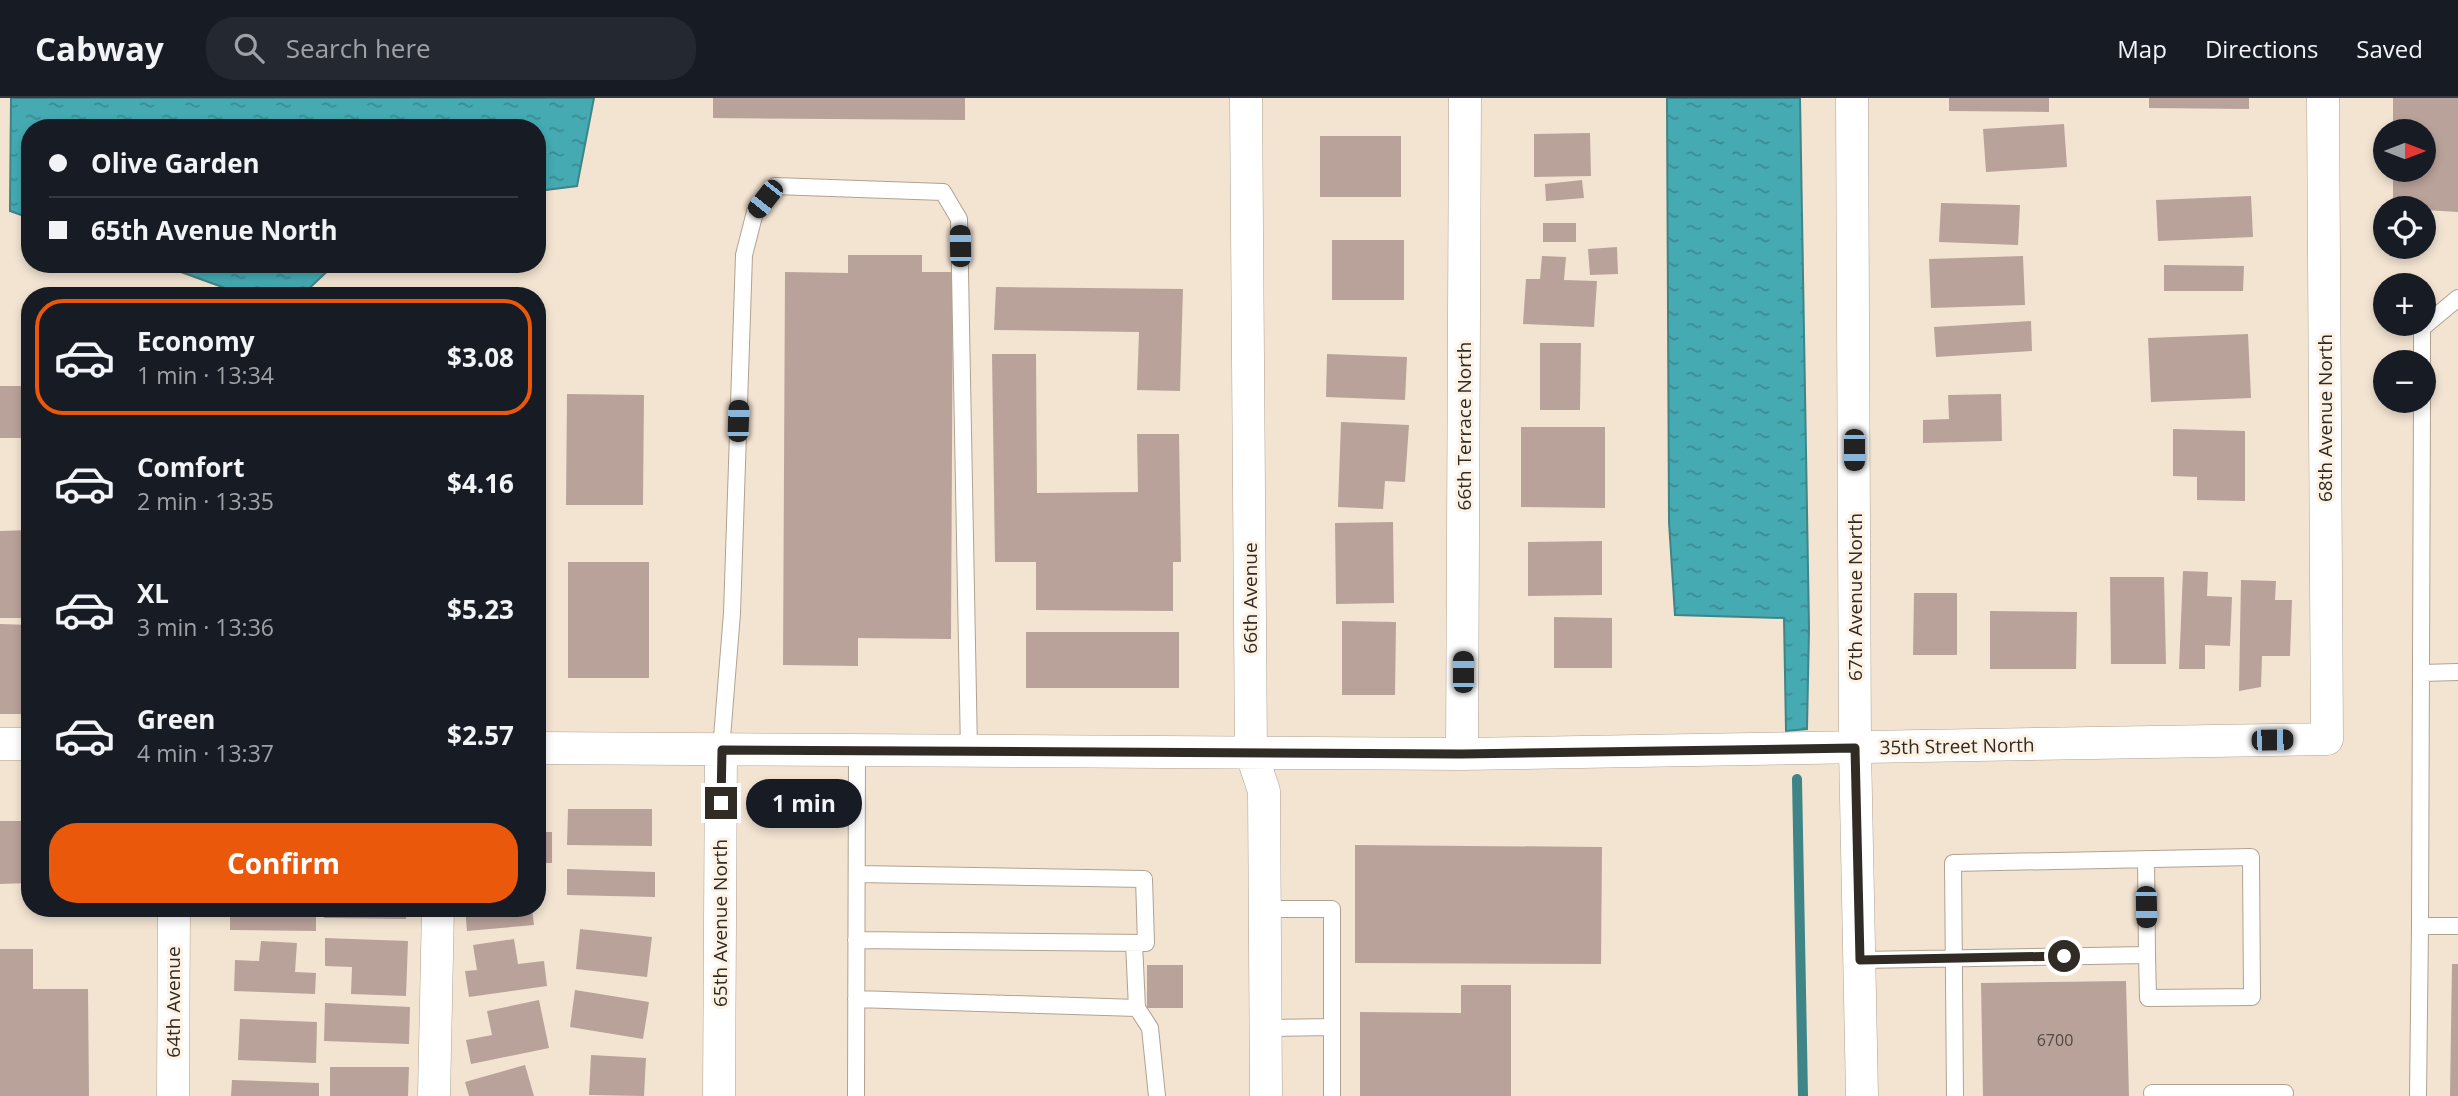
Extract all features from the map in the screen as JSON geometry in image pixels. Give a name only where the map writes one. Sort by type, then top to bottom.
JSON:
[{"type":"street","name":"66th Avenue","points":[[1246,98],[1251,752],[1264,791],[1266,1096]]},
{"type":"street","name":"66th Terrace North","points":[[1462,754],[1465,98]]},
{"type":"street","name":"67th Avenue North","points":[[1852,98],[1855,748],[1862,1096]]},
{"type":"street","name":"68th Avenue North","points":[[2323,98],[2327,739]]},
{"type":"street","name":"35th Street North","points":[[546,748],[1462,754],[2327,739]]},
{"type":"street","points":[[0,744],[21,744]]},
{"type":"street","name":"65th Avenue North","points":[[719,1096],[722,750]]},
{"type":"street","name":"64th Avenue","points":[[173,1096],[174,917]]},
{"type":"street","points":[[434,1096],[438,917]]},
{"type":"lane","points":[[722,750],[732,613],[744,255],[755,212],[775,186],[943,192],[959,219],[969,751]]},
{"type":"lane","points":[[2422,350],[2422,328],[2458,298]]},
{"type":"lane","points":[[2418,1096],[2422,413]]},
{"type":"lane","points":[[2422,673],[2458,672]]},
{"type":"lane","points":[[856,1096],[857,751]]},
{"type":"lane","points":[[1955,1096],[1953,863],[2146,859],[2251,857],[2252,997],[2148,998],[2146,859]]},
{"type":"lane","points":[[856,940],[1146,943],[1144,878],[857,874]]},
{"type":"lane","points":[[1265,909],[1332,909],[1332,1096]]},
{"type":"lane","points":[[2420,926],[2458,926]]},
{"type":"lane","points":[[1134,943],[1137,1008],[1150,1028],[1157,1096]]},
{"type":"lane","points":[[1860,960],[2147,955]]},
{"type":"lane","points":[[856,999],[1137,1008]]},
{"type":"lane","points":[[1266,1028],[1332,1027]]},
{"type":"lane","points":[[2152,1093],[2285,1093]]},
{"type":"water","points":[[11,98],[594,98],[577,186],[546,190],[546,119],[21,119],[21,215],[10,211]]},
{"type":"water","points":[[1667,98],[1800,98],[1809,628],[1807,729],[1786,731],[1784,618],[1675,615],[1669,522]]},
{"type":"water","points":[[184,273],[325,273],[311,287],[222,287]]},
{"type":"building","points":[[713,98],[965,98],[965,120],[713,118]]},
{"type":"building","points":[[1949,98],[2049,98],[2049,112],[1949,111]]},
{"type":"building","points":[[2149,98],[2249,98],[2249,109],[2149,108]]},
{"type":"building","points":[[2393,98],[2458,98],[2458,212],[2436,211],[2436,196],[2393,196],[2393,182],[2436,182],[2436,119],[2393,119]]},
{"type":"building","points":[[2064,124],[2067,167],[1986,172],[1983,129]]},
{"type":"building","points":[[1590,133],[1591,176],[1534,177],[1534,134]]},
{"type":"building","points":[[1320,136],[1401,136],[1401,197],[1320,197]]},
{"type":"building","points":[[1582,180],[1584,198],[1546,201],[1545,184]]},
{"type":"building","points":[[2251,196],[2253,237],[2158,241],[2156,200]]},
{"type":"building","points":[[1941,203],[2020,205],[2018,245],[1939,242]]},
{"type":"building","points":[[1543,223],[1576,223],[1576,242],[1543,242]]},
{"type":"building","points":[[1332,240],[1404,240],[1404,300],[1332,300]]},
{"type":"building","points":[[1617,247],[1618,274],[1590,275],[1588,249]]},
{"type":"building","points":[[848,255],[922,255],[922,272],[953,272],[951,639],[858,638],[858,666],[783,665],[785,272],[848,273]]},
{"type":"building","points":[[1542,256],[1566,257],[1564,280],[1597,281],[1594,327],[1523,324],[1526,279],[1540,279]]},
{"type":"building","points":[[2023,256],[2025,305],[1931,308],[1929,259]]},
{"type":"building","points":[[2164,265],[2244,266],[2243,291],[2164,291]]},
{"type":"building","points":[[996,287],[1183,289],[1180,391],[1137,390],[1139,332],[994,330]]},
{"type":"building","points":[[2031,321],[2032,351],[1936,357],[1934,327]]},
{"type":"building","points":[[2248,334],[2251,398],[2151,402],[2148,338]]},
{"type":"building","points":[[1540,343],[1581,343],[1580,410],[1540,410]]},
{"type":"building","points":[[992,354],[1036,354],[1037,493],[1138,492],[1137,434],[1179,434],[1181,562],[1173,562],[1173,611],[1036,610],[1036,562],[995,562]]},
{"type":"building","points":[[1327,354],[1407,357],[1405,400],[1326,397]]},
{"type":"building","points":[[0,386],[21,386],[21,438],[0,438]]},
{"type":"building","points":[[567,394],[644,395],[643,505],[566,505]]},
{"type":"building","points":[[2001,394],[2002,441],[1923,443],[1923,420],[1949,419],[1948,395]]},
{"type":"building","points":[[1341,422],[1409,425],[1405,482],[1385,481],[1383,509],[1338,507]]},
{"type":"building","points":[[1521,427],[1605,427],[1605,508],[1521,507]]},
{"type":"building","points":[[2173,429],[2245,431],[2245,501],[2197,500],[2197,477],[2173,476]]},
{"type":"building","points":[[1393,522],[1394,603],[1336,604],[1335,523]]},
{"type":"building","points":[[21,530],[21,618],[0,618],[0,531]]},
{"type":"building","points":[[1602,541],[1602,595],[1528,596],[1528,542]]},
{"type":"building","points":[[568,562],[649,562],[649,678],[568,678]]},
{"type":"building","points":[[2183,571],[2208,572],[2207,596],[2232,597],[2230,646],[2205,645],[2205,669],[2179,669]]},
{"type":"building","points":[[2110,577],[2164,577],[2166,664],[2111,664]]},
{"type":"building","points":[[2241,580],[2276,581],[2275,600],[2292,600],[2290,656],[2262,656],[2261,687],[2239,691]]},
{"type":"building","points":[[1914,593],[1957,593],[1957,655],[1913,655]]},
{"type":"building","points":[[1990,611],[2077,612],[2076,669],[1990,669]]},
{"type":"building","points":[[1554,617],[1612,618],[1612,668],[1554,668]]},
{"type":"building","points":[[1342,621],[1396,622],[1395,695],[1342,695]]},
{"type":"building","points":[[0,624],[21,625],[21,714],[0,714]]},
{"type":"building","points":[[1026,632],[1179,632],[1179,688],[1026,688]]},
{"type":"building","points":[[568,809],[652,809],[652,846],[567,845]]},
{"type":"building","points":[[0,821],[21,821],[21,883],[0,884]]},
{"type":"building","points":[[546,832],[552,832],[552,863],[546,863]]},
{"type":"building","points":[[1355,845],[1602,847],[1601,964],[1355,963]]},
{"type":"building","points":[[567,869],[655,872],[655,897],[567,895]]},
{"type":"building","points":[[230,917],[316,917],[316,931],[230,930]]},
{"type":"building","points":[[324,917],[406,917],[406,919]]},
{"type":"building","points":[[466,917],[533,917],[534,925],[467,931]]},
{"type":"building","points":[[580,929],[652,937],[647,977],[576,969]]},
{"type":"building","points":[[325,938],[408,941],[406,996],[351,994],[352,967],[325,966]]},
{"type":"building","points":[[514,939],[518,964],[544,961],[547,986],[469,997],[465,971],[477,970],[473,945]]},
{"type":"building","points":[[261,941],[297,943],[295,972],[316,973],[315,994],[234,991],[235,960],[259,961]]},
{"type":"building","points":[[0,949],[33,949],[33,989],[88,989],[89,1096],[0,1096]]},
{"type":"building","points":[[2452,964],[2458,964],[2458,1096],[2450,1096]]},
{"type":"building","points":[[1147,965],[1183,965],[1183,1008],[1147,1008]]},
{"type":"building","points":[[2126,981],[2129,1096],[1983,1096],[1981,983]]},
{"type":"building","points":[[1461,985],[1511,985],[1511,1096],[1360,1096],[1360,1012],[1461,1013]]},
{"type":"building","points":[[575,990],[649,1002],[643,1039],[570,1027]]},
{"type":"building","points":[[539,1000],[549,1048],[471,1064],[466,1040],[492,1035],[487,1011]]},
{"type":"building","points":[[325,1003],[410,1007],[409,1044],[324,1041]]},
{"type":"building","points":[[240,1019],[317,1022],[316,1063],[238,1060]]},
{"type":"building","points":[[591,1055],[646,1058],[644,1096],[589,1095]]},
{"type":"building","points":[[525,1065],[534,1096],[469,1096],[465,1082]]},
{"type":"building","points":[[330,1067],[409,1067],[408,1096],[330,1096]]},
{"type":"building","points":[[232,1080],[319,1083],[319,1096],[231,1096]]},
{"type":"waterway","points":[[1797,779],[1803,1096]]},
{"type":"route","points":[[721,803],[722,750],[1462,754],[1855,748],[1860,960],[2064,956]]}]
